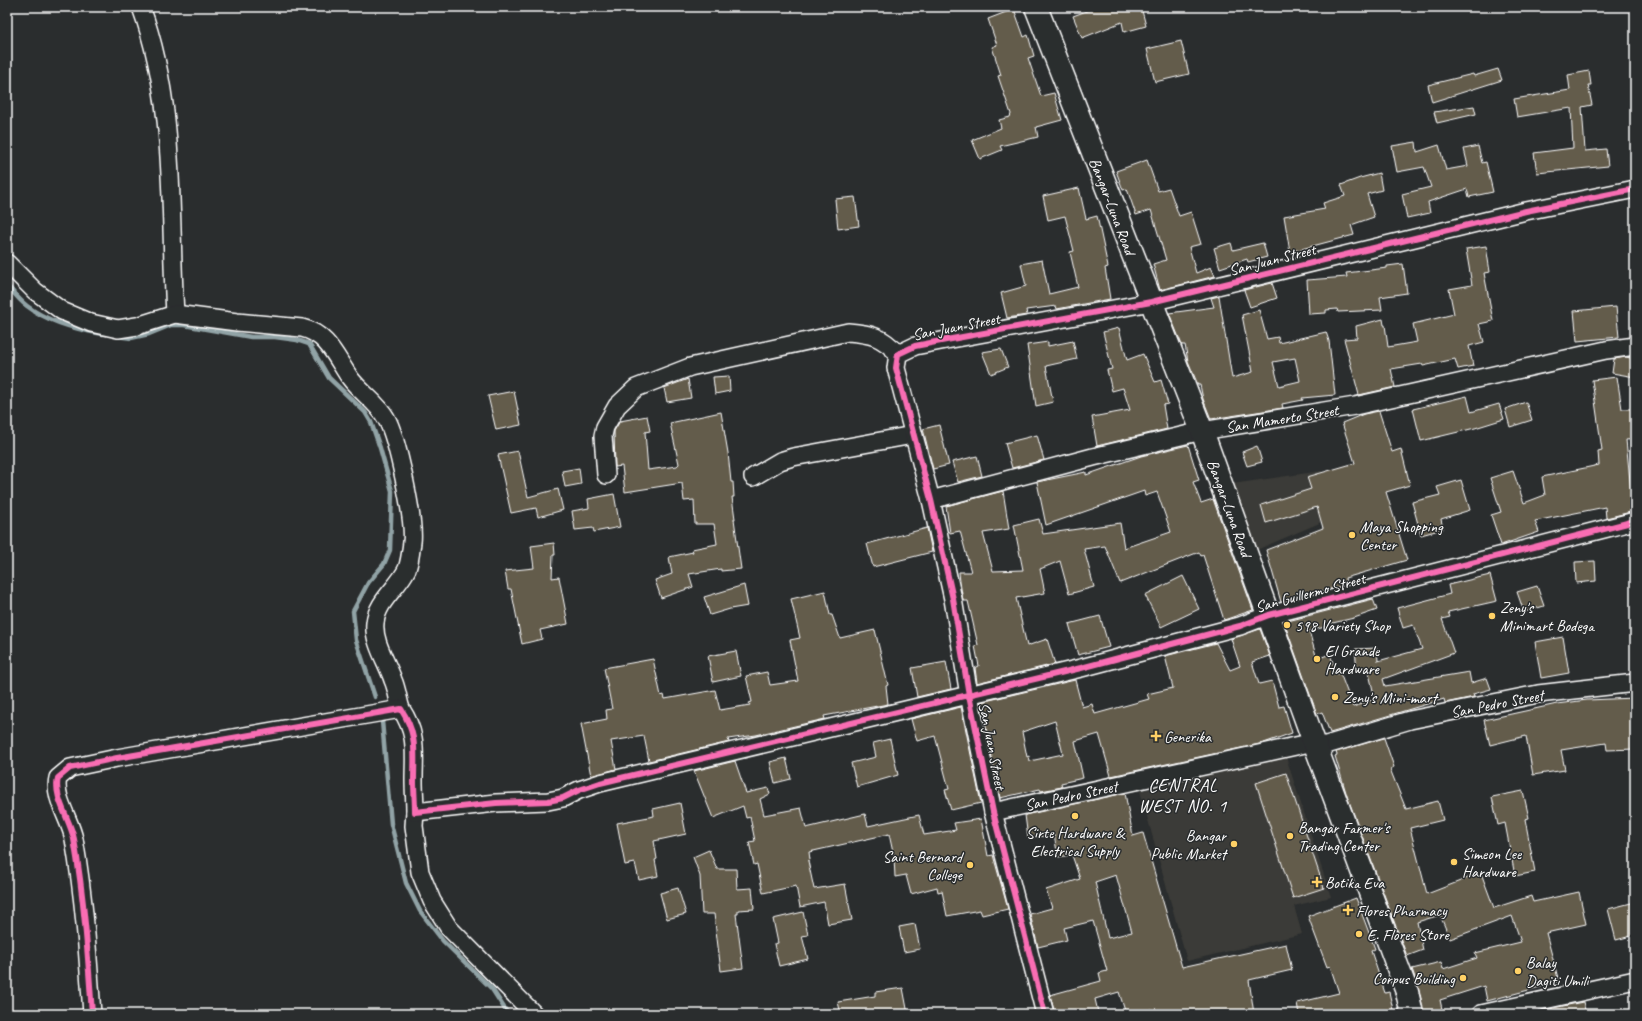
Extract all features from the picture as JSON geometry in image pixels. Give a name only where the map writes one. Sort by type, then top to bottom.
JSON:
[{"type":"main road","name":"Bangar-Luna Road","points":[[1036,7],[1202,432],[1315,745],[1407,992],[1412,1014]]},
{"type":"street","points":[[141,7],[153,42],[164,102],[172,178],[172,262],[175,314]]},
{"type":"street","name":"San Juan Street","points":[[1045,1014],[993,812],[969,695],[953,599],[931,500],[896,368],[898,354],[915,346],[941,340],[1151,302],[1518,212],[1635,189]]},
{"type":"street","points":[[7,263],[35,291],[62,311],[91,323],[118,330],[137,326],[175,314],[312,330],[322,336],[351,380],[375,402],[386,419],[394,436],[411,516],[413,541],[407,568],[394,588],[380,605],[375,622],[375,631],[394,681],[401,709],[413,736],[416,758],[414,780],[414,826],[420,872],[432,902],[449,928],[534,1014]]},
{"type":"street","points":[[606,475],[603,436],[608,420],[617,406],[636,388],[690,367],[848,332],[878,337],[898,354]]},
{"type":"street","name":"San Mamerto Street","points":[[931,500],[1093,457],[1202,432],[1355,406],[1606,350],[1635,346]]},
{"type":"street","points":[[753,477],[780,461],[793,457],[913,435]]},
{"type":"street","name":"San Guillermo Street","points":[[415,812],[496,804],[548,801],[563,798],[579,790],[600,783],[969,695],[1203,636],[1240,626],[1268,615],[1635,520]]},
{"type":"street","name":"San Pedro Street","points":[[993,812],[1315,745],[1410,720],[1538,694],[1635,683]]},
{"type":"street","points":[[92,1014],[81,878],[73,836],[57,788],[60,775],[70,768],[117,758],[401,709]]},
{"type":"street","points":[[1481,1014],[1635,980]]},
{"type":"shaded area","points":[[1321,471],[1336,516],[1254,551],[1232,484]]},
{"type":"shaded area","name":"Bangar Public Market","points":[[1286,757],[1331,897],[1294,906],[1302,934],[1187,961],[1140,791]]},
{"type":"building","points":[[1097,7],[1141,7],[1146,26],[1124,32],[1122,22],[1082,38],[1073,16]]},
{"type":"building","points":[[1014,9],[1024,37],[1028,35],[1034,56],[1028,58],[1041,96],[1054,93],[1062,120],[1036,127],[1038,137],[1000,146],[1002,150],[980,159],[972,140],[1001,128],[999,120],[1010,117],[1011,114],[998,76],[1001,75],[992,47],[997,45],[988,19]]},
{"type":"building","points":[[1181,41],[1189,74],[1155,82],[1147,49]]},
{"type":"building","points":[[1498,69],[1502,80],[1432,102],[1428,85],[1473,74],[1474,76]]},
{"type":"building","points":[[1589,71],[1591,85],[1588,85],[1592,105],[1582,107],[1585,151],[1606,149],[1608,166],[1537,173],[1534,153],[1573,148],[1571,108],[1517,117],[1514,99],[1570,90],[1568,75]]},
{"type":"building","points":[[1474,106],[1476,114],[1437,123],[1434,112]]},
{"type":"building","points":[[1416,142],[1417,152],[1439,145],[1446,170],[1468,166],[1464,149],[1478,146],[1482,163],[1486,162],[1493,192],[1469,197],[1467,189],[1428,202],[1430,213],[1407,218],[1402,194],[1431,187],[1424,167],[1397,172],[1392,146]]},
{"type":"building","points":[[1147,160],[1158,191],[1169,188],[1179,216],[1191,212],[1201,244],[1189,247],[1196,273],[1211,267],[1215,276],[1160,290],[1153,264],[1166,260],[1151,210],[1136,215],[1127,189],[1123,190],[1116,171]]},
{"type":"building","points":[[1379,173],[1382,190],[1367,194],[1374,217],[1351,225],[1354,235],[1290,252],[1284,216],[1325,209],[1323,203],[1345,196],[1341,185]]},
{"type":"building","points":[[1079,188],[1086,219],[1097,216],[1108,267],[1105,268],[1110,299],[1057,309],[1056,306],[1026,310],[1027,315],[1007,318],[1001,293],[1026,286],[1021,264],[1042,260],[1049,294],[1078,287],[1070,252],[1074,251],[1065,216],[1048,220],[1043,196]]},
{"type":"building","points":[[855,197],[859,226],[838,229],[835,199]]},
{"type":"building","points":[[1231,243],[1233,250],[1263,243],[1267,257],[1248,262],[1247,259],[1220,268],[1214,248]]},
{"type":"building","points":[[1486,246],[1490,272],[1484,273],[1493,321],[1479,324],[1484,342],[1469,346],[1473,366],[1458,369],[1455,359],[1423,366],[1422,364],[1391,369],[1395,387],[1359,395],[1344,339],[1357,338],[1356,326],[1383,319],[1388,347],[1417,342],[1413,324],[1454,314],[1449,289],[1472,285],[1466,249]]},
{"type":"building","points":[[1403,264],[1407,293],[1380,297],[1382,310],[1338,312],[1337,309],[1326,310],[1326,313],[1309,314],[1307,280],[1347,277],[1346,273],[1387,268],[1387,266]]},
{"type":"building","points":[[1272,283],[1277,298],[1250,307],[1244,290]]},
{"type":"building","points":[[1219,296],[1232,378],[1253,372],[1242,315],[1259,310],[1267,339],[1278,337],[1279,343],[1326,332],[1329,341],[1335,395],[1302,398],[1303,400],[1282,404],[1283,408],[1211,419],[1203,399],[1200,385],[1198,385],[1188,361],[1185,345],[1182,345],[1169,313],[1214,307],[1211,298]],"holes":[[[1295,358],[1300,381],[1279,386],[1273,362]]]},
{"type":"building","points":[[1616,307],[1619,337],[1577,341],[1574,311]]},
{"type":"building","points":[[1119,328],[1127,360],[1143,354],[1155,382],[1161,380],[1168,404],[1163,405],[1167,429],[1097,446],[1092,417],[1130,410],[1123,388],[1112,391],[1107,370],[1112,369],[1103,332]]},
{"type":"building","points":[[1073,341],[1077,359],[1046,366],[1053,402],[1036,406],[1027,345],[1048,342],[1048,346]]},
{"type":"building","points":[[1001,349],[1008,367],[991,374],[982,352]]},
{"type":"building","points":[[1626,357],[1635,359],[1635,377],[1612,373],[1614,359]]},
{"type":"building","points":[[729,376],[730,391],[715,394],[713,377]]},
{"type":"building","points":[[1617,377],[1622,409],[1635,409],[1635,439],[1626,440],[1631,491],[1635,491],[1635,511],[1606,518],[1605,507],[1535,521],[1539,532],[1501,545],[1491,515],[1501,512],[1490,478],[1513,471],[1524,503],[1545,495],[1542,477],[1599,465],[1598,451],[1602,450],[1592,380]]},
{"type":"building","points":[[688,379],[691,398],[667,402],[664,388]]},
{"type":"building","points":[[514,391],[521,425],[496,430],[488,396]]},
{"type":"building","points":[[1467,396],[1471,412],[1499,404],[1504,419],[1475,428],[1421,441],[1413,409]]},
{"type":"building","points":[[1526,402],[1532,420],[1510,427],[1505,409]]},
{"type":"building","name":"Maya Shopping Center","points":[[1379,411],[1392,452],[1401,449],[1410,485],[1386,492],[1407,560],[1345,578],[1346,585],[1281,602],[1266,550],[1323,528],[1317,507],[1266,523],[1261,505],[1311,489],[1307,477],[1355,463],[1342,423],[1364,414]]},
{"type":"building","points":[[721,412],[731,482],[733,482],[734,497],[732,497],[734,519],[741,569],[721,571],[721,569],[689,574],[693,587],[661,598],[655,580],[672,574],[669,557],[693,552],[692,549],[717,544],[714,524],[695,524],[694,500],[684,501],[682,483],[625,492],[622,466],[615,467],[614,431],[620,421],[647,416],[650,431],[645,432],[648,470],[677,466],[679,464],[670,423]]},
{"type":"building","points":[[939,425],[949,465],[933,469],[923,429]]},
{"type":"building","points":[[1037,435],[1044,460],[1012,468],[1005,443]]},
{"type":"building","points":[[1188,445],[1199,480],[1193,482],[1201,503],[1213,499],[1253,610],[1224,620],[1203,555],[1201,556],[1199,552],[1120,583],[1105,546],[1084,549],[1094,587],[1069,594],[1060,561],[1040,569],[1045,593],[1016,598],[1027,646],[1047,639],[1055,664],[977,683],[975,668],[979,666],[975,646],[978,645],[968,601],[963,601],[959,572],[971,572],[960,531],[950,533],[946,506],[1003,491],[1009,529],[983,533],[993,571],[1023,570],[1014,525],[1039,519],[1043,534],[1120,523],[1124,548],[1171,532],[1157,492],[1145,496],[1144,491],[1046,525],[1037,482],[1086,472],[1086,475],[1141,456]]},
{"type":"building","points":[[1257,446],[1262,462],[1247,466],[1242,452]]},
{"type":"building","points":[[518,451],[528,497],[558,489],[563,510],[538,517],[536,508],[511,513],[498,455]]},
{"type":"building","points":[[977,456],[982,476],[958,482],[952,462]]},
{"type":"building","points":[[579,468],[581,484],[565,487],[562,471]]},
{"type":"building","points":[[1461,480],[1470,510],[1441,519],[1443,529],[1421,535],[1412,502],[1440,495],[1437,487]]},
{"type":"building","points":[[614,494],[620,527],[594,532],[593,528],[575,530],[572,511],[589,508],[588,499]]},
{"type":"building","points":[[927,528],[932,552],[873,567],[867,544]]},
{"type":"building","points":[[554,543],[555,555],[553,555],[552,578],[559,577],[568,624],[540,630],[542,639],[522,644],[511,589],[508,589],[505,571],[534,568],[531,546]]},
{"type":"building","points":[[1595,561],[1596,581],[1576,583],[1575,562]]},
{"type":"building","points":[[1490,575],[1497,601],[1448,612],[1450,617],[1442,619],[1454,653],[1383,679],[1385,686],[1469,672],[1471,683],[1487,678],[1491,689],[1473,694],[1474,697],[1445,703],[1444,699],[1330,733],[1322,712],[1317,714],[1284,622],[1373,599],[1377,610],[1354,618],[1324,625],[1325,627],[1309,631],[1317,659],[1330,654],[1337,674],[1340,673],[1353,707],[1375,699],[1368,669],[1357,670],[1355,649],[1377,648],[1378,661],[1422,649],[1413,625],[1403,628],[1397,608],[1450,594],[1448,585]]},
{"type":"building","points":[[1183,576],[1199,609],[1161,627],[1145,595]]},
{"type":"building","points":[[744,585],[748,606],[730,609],[710,615],[704,597]]},
{"type":"building","points":[[1537,586],[1544,606],[1524,612],[1517,592]]},
{"type":"building","points":[[825,591],[830,615],[832,615],[840,638],[875,630],[888,685],[886,686],[888,704],[824,716],[825,719],[756,735],[728,739],[729,742],[649,761],[644,736],[611,741],[616,769],[591,776],[581,724],[607,719],[606,710],[612,709],[604,668],[653,659],[661,696],[664,695],[665,699],[715,690],[720,710],[750,705],[749,703],[752,702],[746,676],[767,672],[770,685],[798,681],[790,640],[800,638],[791,599]]},
{"type":"building","points":[[1100,616],[1109,647],[1078,655],[1069,624]]},
{"type":"building","points":[[1260,629],[1270,656],[1252,662],[1259,684],[1272,681],[1279,707],[1284,706],[1292,733],[1264,743],[1111,776],[1099,734],[1075,741],[1083,778],[1061,783],[1062,787],[1041,791],[1040,789],[1000,798],[981,702],[1075,680],[1082,707],[1092,704],[1095,714],[1149,699],[1147,694],[1173,688],[1165,656],[1216,643],[1230,670],[1240,666],[1231,639]],"holes":[[[1055,721],[1063,754],[1030,761],[1029,756],[1027,757],[1022,732]]]},
{"type":"building","points":[[1563,637],[1569,673],[1541,678],[1535,642]]},
{"type":"building","points":[[736,651],[741,676],[713,682],[708,656]]},
{"type":"building","points":[[946,662],[951,689],[917,697],[912,668]]},
{"type":"building","points":[[1635,698],[1635,749],[1607,750],[1606,743],[1561,750],[1565,770],[1533,775],[1526,736],[1490,745],[1484,720],[1557,704],[1587,700]]},
{"type":"building","points":[[961,707],[981,803],[951,810],[945,790],[949,789],[935,736],[917,741],[911,719]]},
{"type":"building","points":[[1384,738],[1394,767],[1390,769],[1406,809],[1438,801],[1443,820],[1410,828],[1427,894],[1481,873],[1494,908],[1531,896],[1533,902],[1579,892],[1586,924],[1546,933],[1559,982],[1487,1001],[1484,986],[1440,1000],[1442,1009],[1424,1013],[1419,989],[1412,969],[1441,962],[1443,969],[1477,958],[1475,953],[1521,942],[1512,916],[1450,939],[1440,915],[1417,922],[1423,950],[1407,956],[1347,796],[1335,756],[1337,755],[1336,752]]},
{"type":"building","points":[[890,739],[898,775],[857,787],[851,763],[876,757],[873,743]]},
{"type":"building","points":[[786,758],[791,779],[775,783],[770,762]]},
{"type":"building","points":[[735,761],[746,793],[768,788],[770,794],[760,799],[764,815],[801,808],[806,828],[865,814],[868,826],[919,815],[924,835],[956,830],[954,823],[981,819],[988,856],[993,855],[1008,909],[982,915],[980,910],[947,916],[942,891],[938,892],[937,887],[911,894],[906,875],[895,877],[894,857],[889,834],[809,852],[810,860],[808,861],[814,889],[845,884],[852,920],[828,924],[824,902],[800,907],[796,886],[763,893],[757,864],[754,865],[749,842],[755,841],[750,817],[746,818],[743,806],[713,818],[694,771]]},
{"type":"building","name":"Bangar Farmer's Trading Center","points":[[1286,773],[1324,888],[1293,898],[1256,783]]},
{"type":"building","points":[[1523,791],[1529,818],[1525,819],[1535,872],[1515,876],[1505,823],[1498,825],[1492,797]]},
{"type":"building","points":[[1125,793],[1133,836],[1143,833],[1182,967],[1286,944],[1292,970],[1249,980],[1254,1014],[1153,1014],[1152,1009],[1137,1014],[1126,1014],[1119,992],[1095,999],[1098,1012],[1092,1014],[1055,1014],[1050,995],[1101,981],[1099,973],[1107,971],[1093,921],[1064,928],[1067,940],[1038,947],[1030,914],[1052,908],[1046,890],[1080,879],[1072,855],[1058,857],[1054,835],[1028,838],[1025,815]],"holes":[[[1116,875],[1132,932],[1108,938],[1095,882]]]},
{"type":"building","points":[[680,803],[686,834],[654,841],[658,876],[639,880],[635,863],[625,865],[617,823],[654,816],[653,809]]},
{"type":"building","points":[[709,850],[717,869],[736,869],[737,889],[752,888],[754,909],[738,910],[738,914],[736,914],[743,968],[721,971],[714,914],[702,914],[700,876],[693,857]]},
{"type":"building","points":[[678,888],[686,914],[667,919],[660,893]]},
{"type":"building","points":[[1356,898],[1375,949],[1371,951],[1385,993],[1389,992],[1394,1014],[1299,1014],[1297,1003],[1339,993],[1330,966],[1327,967],[1308,916]]},
{"type":"building","points":[[1635,902],[1635,935],[1616,940],[1608,909]]},
{"type":"building","points":[[803,912],[808,935],[802,936],[808,959],[779,966],[774,944],[778,943],[773,919]]},
{"type":"building","points":[[915,924],[920,949],[904,952],[899,927]]},
{"type":"building","points":[[903,988],[908,1014],[841,1014],[838,1002],[875,996],[875,992]]},
{"type":"building","points":[[1583,1002],[1586,1014],[1544,1014],[1543,1010]]},
{"type":"waterway","points":[[7,285],[24,304],[44,317],[74,328],[103,334]]},
{"type":"waterway","points":[[117,336],[131,338],[149,334],[171,325],[184,325],[251,337],[275,337],[297,340],[309,344],[329,378],[365,412],[371,422],[380,448],[392,491],[390,550],[384,564],[368,583],[353,611],[356,640],[375,697]]},
{"type":"waterway","points":[[382,721],[391,824],[406,883],[420,911],[443,941],[492,989],[508,1014]]},
{"type":"cycle path","points":[[1045,1014],[993,812],[969,695],[953,599],[931,500],[896,368],[898,354],[915,346],[1151,302],[1526,211],[1635,189]]},
{"type":"cycle path","points":[[92,1014],[85,926],[74,839],[60,800],[57,785],[58,778],[70,768],[117,758],[401,709],[413,736],[415,812],[496,803],[548,801],[563,798],[579,790],[600,783],[1081,668],[1240,626],[1269,615],[1635,521]]},
{"type":"place","name":"Maya Shopping Center","points":[[1352,535]]},
{"type":"place","name":"Zeny's Minimart Bodega","points":[[1492,616]]},
{"type":"place","name":"598 Variety Shop","points":[[1287,625]]},
{"type":"place","name":"El Grande Hardware","points":[[1317,659]]},
{"type":"place","name":"Zeny's Mini-mart","points":[[1335,697]]},
{"type":"place","name":"Generika","points":[[1156,736]]},
{"type":"place","name":"Sirte Hardware & Electrical Supply","points":[[1075,816]]},
{"type":"place","name":"Bangar Farmer's Trading Center","points":[[1290,836]]},
{"type":"place","name":"Bangar Public Market","points":[[1234,844]]},
{"type":"place","name":"Simeon Lee Hardware","points":[[1454,862]]},
{"type":"place","name":"Saint Bernard College","points":[[970,865]]},
{"type":"place","name":"Botika Eva","points":[[1317,882]]},
{"type":"place","name":"Flores Pharmacy","points":[[1348,910]]},
{"type":"place","name":"E. Flores Store","points":[[1359,934]]},
{"type":"place","name":"Balay Dagiti Umili","points":[[1518,971]]},
{"type":"place","name":"Corpus Building","points":[[1463,978]]},
{"type":"district","name":"CENTRAL WEST NO. 1","points":[[1183,795]]}]
